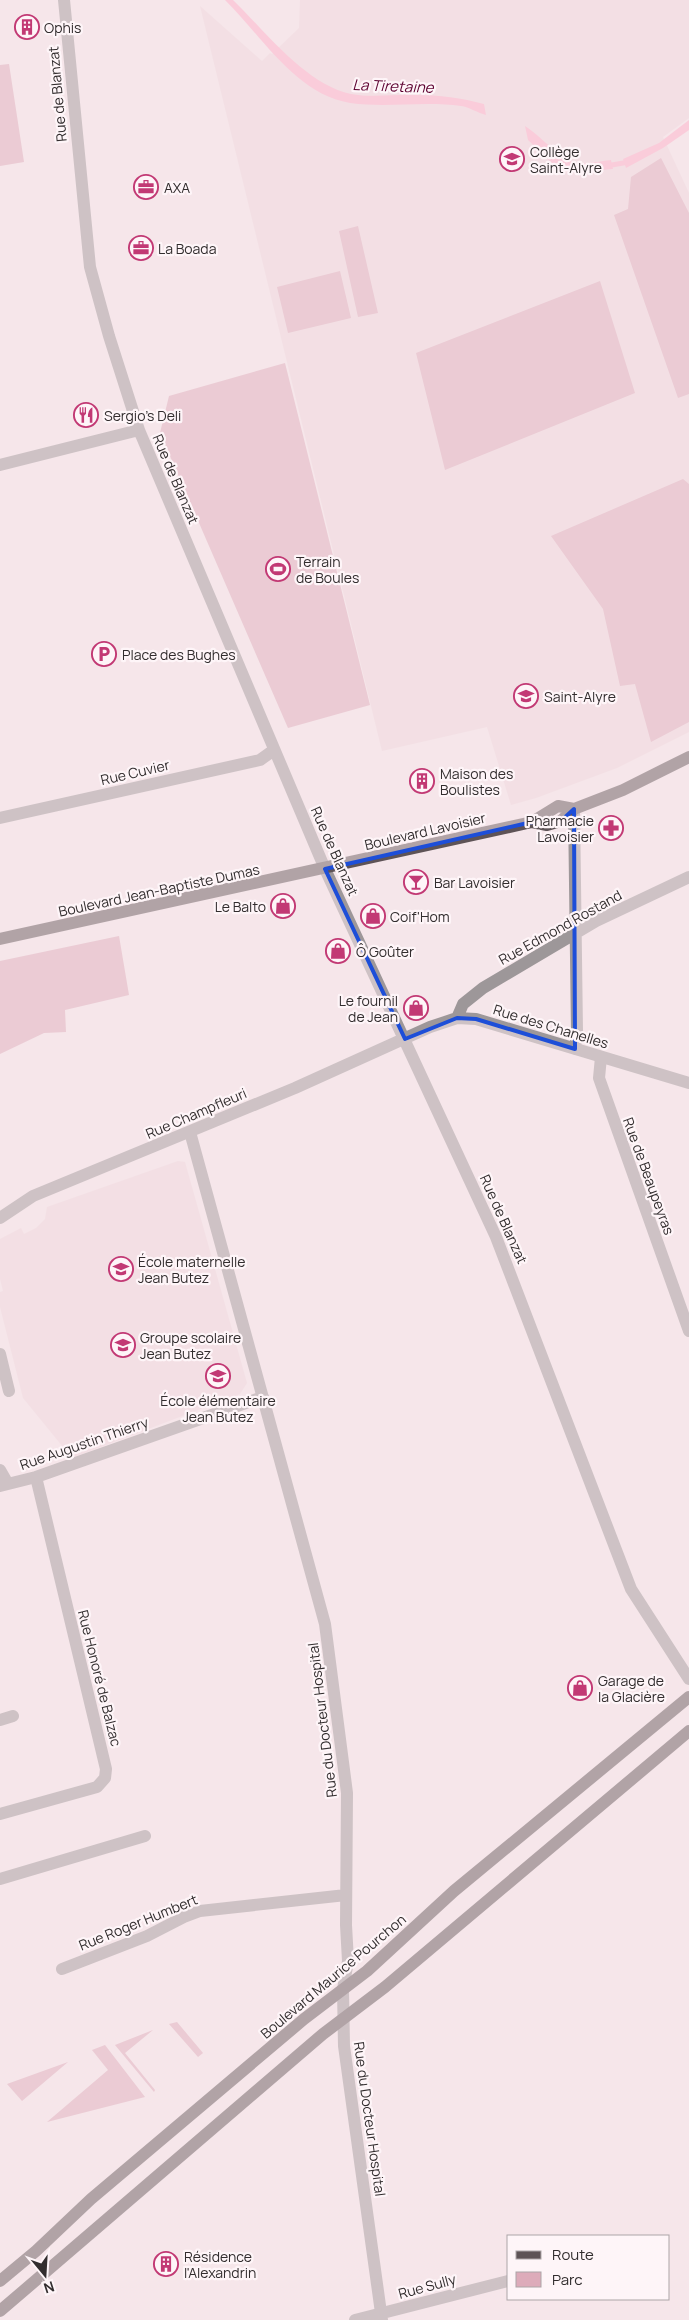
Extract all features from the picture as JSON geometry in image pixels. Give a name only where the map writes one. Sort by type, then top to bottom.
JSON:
[{"type":"main road","name":"Boulevard Lavoisier","points":[[325,869],[532,822],[558,806],[574,810],[623,790],[689,757]]},
{"type":"main road","name":"Boulevard Jean-Baptiste Dumas","points":[[0,940],[325,869]]},
{"type":"main road","name":"Boulevard Maurice Pourchon","points":[[0,2281],[36,2251],[91,2199],[304,2019],[367,1971],[454,1891],[689,1697]]},
{"type":"main road","points":[[0,2311],[323,2034],[342,2021],[689,1731]]},
{"type":"street","name":"Rue de Blanzat","points":[[64,0],[90,267],[108,336],[139,430],[325,869],[406,1039],[508,1264],[631,1589],[689,1679]]},
{"type":"street","points":[[0,465],[139,430]]},
{"type":"street","name":"Rue Cuvier","points":[[0,818],[260,760],[274,750]]},
{"type":"street","points":[[574,810],[577,1032],[575,1049]]},
{"type":"street","name":"Rue Edmond Rostand","points":[[457,1018],[463,1004],[470,997],[575,933],[689,877]]},
{"type":"street","name":"Rue des Chanelles","points":[[406,1039],[430,1027],[457,1018],[476,1019],[689,1083]]},
{"type":"street","name":"Rue Champfleuri","points":[[0,1218],[33,1196],[190,1132],[406,1039]]},
{"type":"street","name":"Rue de Beaupeyras","points":[[601,1057],[599,1078],[689,1332]]},
{"type":"street","name":"Rue du Docteur Hospital","points":[[190,1132],[326,1624],[347,1793],[346,1895],[348,1961],[343,1989],[342,2021],[381,2317]]},
{"type":"street","points":[[0,1354],[9,1390]]},
{"type":"street","name":"Rue Augustin Thierry","points":[[4,1485],[36,1477],[263,1397]]},
{"type":"street","points":[[0,1470],[4,1485]]},
{"type":"street","name":"Rue Honoré de Balzac","points":[[0,1814],[97,1786],[105,1778],[106,1769],[36,1477]]},
{"type":"street","points":[[0,1720],[13,1716]]},
{"type":"street","points":[[0,1879],[145,1836]]},
{"type":"street","name":"Rue Roger Humbert","points":[[62,1969],[147,1936],[200,1911],[346,1895]]},
{"type":"street","name":"Rue Sully","points":[[355,2320],[381,2317],[507,2281]]},
{"type":"highlighted area","points":[[574,809],[575,1049],[476,1019],[457,1018],[405,1039],[325,869],[532,822],[547,825],[561,821]]},
{"type":"shaded area","points":[[225,0],[233,0],[287,55],[318,80],[334,89],[359,95],[442,96],[484,104],[486,115],[461,106],[434,104],[377,105],[350,103],[330,97],[312,88],[296,76]]},
{"type":"shaded area","points":[[300,0],[689,0],[689,118],[663,137],[689,193],[689,732],[617,768],[536,798],[511,805],[487,727],[382,751],[200,6],[262,61],[299,28]]},
{"type":"shaded area","points":[[689,120],[689,130],[663,148],[626,168],[623,159],[659,143]]},
{"type":"shaded area","points":[[525,126],[559,154],[573,162],[592,163],[611,160],[613,169],[580,172],[557,168],[528,140]]},
{"type":"shaded area","name":"Groupe scolaire Jean Butez","points":[[178,1161],[185,1162],[247,1383],[240,1394],[72,1458],[23,1398],[0,1307],[0,1292],[3,1291],[0,1279],[0,1239],[21,1228],[24,1234],[36,1228],[45,1219],[47,1207]]},
{"type":"green space","points":[[9,64],[24,162],[0,166],[0,65]]},
{"type":"green space","points":[[661,158],[689,213],[689,394],[678,398],[614,215],[628,209],[631,177]]},
{"type":"green space","points":[[358,226],[378,313],[358,317],[339,231]]},
{"type":"green space","points":[[340,271],[351,318],[288,333],[277,287]]},
{"type":"green space","points":[[600,281],[635,393],[445,470],[416,353]]},
{"type":"green space","name":"Terrain de Boules","points":[[285,363],[370,705],[288,728],[160,433],[169,396]]},
{"type":"green space","points":[[683,479],[689,484],[689,722],[651,742],[635,684],[620,686],[603,609],[551,536]]},
{"type":"green space","points":[[119,936],[129,995],[65,1010],[66,1032],[44,1033],[0,1054],[0,961]]},
{"type":"green space","points":[[177,2022],[203,2053],[198,2057],[169,2024]]},
{"type":"green space","points":[[153,2030],[125,2053],[155,2090],[154,2092],[115,2045]]},
{"type":"green space","points":[[105,2045],[145,2097],[47,2122],[108,2070],[92,2050]]},
{"type":"green space","points":[[68,2062],[22,2101],[7,2084]]},
{"type":"waterway","name":"La Tiretaine","points":[[606,166],[629,162]]},
{"type":"place","name":"Ophis","points":[[27,27]]},
{"type":"place","name":"Collège Saint-Alyre","points":[[512,159]]},
{"type":"place","name":"AXA","points":[[146,187]]},
{"type":"place","name":"La Boada","points":[[141,248]]},
{"type":"place","name":"Sergio's Deli","points":[[86,415]]},
{"type":"place","name":"Terrain de Boules","points":[[278,569]]},
{"type":"place","name":"Place des Bughes","points":[[104,654]]},
{"type":"place","name":"Saint-Alyre","points":[[526,696]]},
{"type":"place","name":"Maison des Boulistes","points":[[422,781]]},
{"type":"place","name":"Pharmacie Lavoisier","points":[[611,828]]},
{"type":"place","name":"Bar Lavoisier","points":[[416,882]]},
{"type":"place","name":"Le Balto","points":[[283,906]]},
{"type":"place","name":"Coif'Hom","points":[[373,916]]},
{"type":"place","name":"Ô Goûter","points":[[338,951]]},
{"type":"place","name":"Le fournil de Jean","points":[[416,1008]]},
{"type":"place","name":"École maternelle Jean Butez","points":[[121,1269]]},
{"type":"place","name":"Groupe scolaire Jean Butez","points":[[123,1345]]},
{"type":"place","name":"École élémentaire Jean Butez","points":[[218,1376]]},
{"type":"place","name":"Garage de la Glacière","points":[[580,1688]]},
{"type":"place","name":"Résidence l'Alexandrin","points":[[166,2264]]}]
